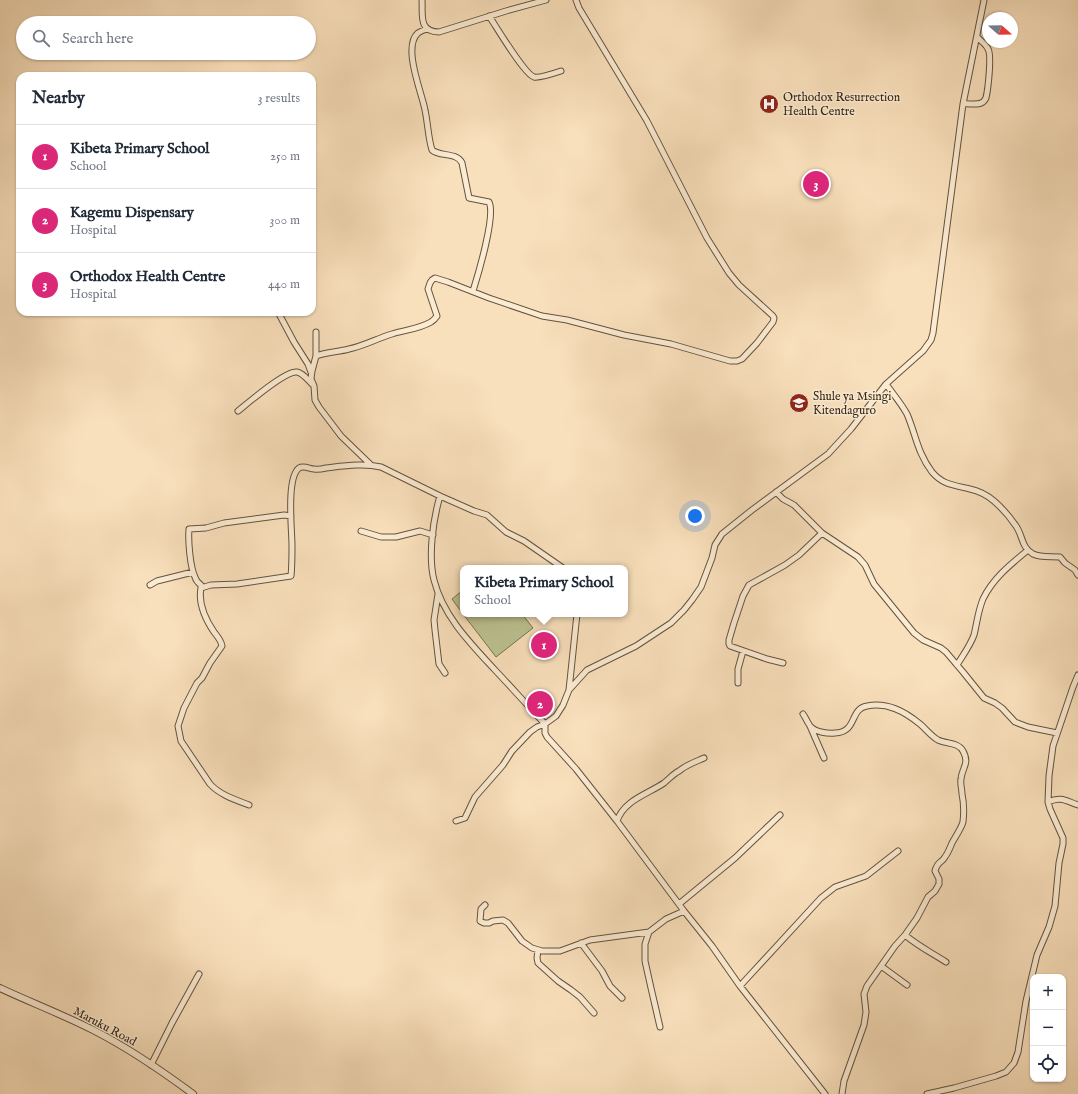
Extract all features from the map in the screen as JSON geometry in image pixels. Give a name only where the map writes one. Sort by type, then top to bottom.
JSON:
[{"type":"street","points":[[422,0],[423,21],[425,27],[431,31],[438,32],[546,0]]},
{"type":"street","points":[[316,356],[324,353],[355,348],[386,336],[431,322],[437,316],[428,289],[430,283],[434,279],[440,279],[542,316],[567,320],[624,335],[671,344],[733,361],[742,359],[774,319],[773,316],[739,285],[729,273],[704,232],[646,121],[579,8],[576,0]]},
{"type":"street","points":[[569,690],[587,670],[636,646],[671,623],[689,605],[701,587],[712,558],[715,545],[722,534],[833,449],[851,429],[886,384],[923,351],[931,340],[963,104],[984,0]]},
{"type":"street","points":[[489,16],[522,66],[531,75],[536,77],[561,71]]},
{"type":"street","points":[[427,29],[418,33],[412,46],[411,54],[426,111],[432,150],[437,153],[460,159],[469,198],[489,202],[490,206],[491,212],[485,247],[473,291]]},
{"type":"street","points":[[963,104],[980,104],[984,102],[986,98],[990,53],[977,37]]},
{"type":"street","points":[[280,316],[308,364],[311,373]]},
{"type":"street","points":[[316,332],[316,356],[311,373],[315,400],[341,436],[371,465]]},
{"type":"street","points":[[238,411],[284,376],[291,373],[300,372],[314,386]]},
{"type":"street","points":[[886,384],[903,407],[924,461],[936,477],[944,482],[978,492],[991,499],[1001,508],[1016,526],[1023,545],[1028,550],[1033,554],[1060,557],[1065,563],[1075,570],[1078,575]]},
{"type":"street","points":[[201,588],[211,585],[237,584],[291,576],[291,516],[293,482],[296,473],[300,468],[304,467],[315,470],[345,466],[371,465],[381,467],[440,496],[487,515],[506,532],[524,541],[559,565]]},
{"type":"street","points":[[776,492],[783,499],[794,505],[822,533],[858,557],[865,565],[874,584],[914,633],[923,640],[946,652],[984,698],[1002,708],[1014,721],[1028,727],[1057,733]]},
{"type":"street","points":[[440,496],[436,510],[431,562],[433,579],[438,594],[447,611],[463,634],[545,724],[545,733],[547,737],[576,769],[617,821],[712,946],[740,986],[825,1094]]},
{"type":"street","points":[[249,805],[237,801],[214,788],[187,751],[179,735],[178,723],[184,708],[197,683],[202,678],[222,646],[221,641],[204,611],[201,600],[201,585],[196,580],[193,572],[189,529],[206,528],[224,523],[291,516]]},
{"type":"street","points":[[361,531],[380,537],[396,537],[420,531],[433,535]]},
{"type":"street","points":[[783,663],[730,646],[729,642],[734,623],[748,586],[799,555],[822,533]]},
{"type":"street","points":[[957,665],[972,639],[986,594],[996,578],[1028,550]]},
{"type":"street","points":[[150,585],[157,581],[193,572]]},
{"type":"street","points":[[438,594],[434,630],[440,664],[445,673]]},
{"type":"street","points":[[456,821],[465,818],[475,797],[503,765],[522,739],[537,727],[545,724],[556,716],[563,705],[569,690],[577,617]]},
{"type":"street","points":[[738,683],[738,669],[743,651]]},
{"type":"street","points":[[927,1094],[954,1088],[1006,1072],[1014,1063],[1018,1052],[1026,1001],[1036,955],[1049,927],[1054,910],[1059,863],[1063,844],[1063,835],[1051,813],[1048,802],[1050,763],[1057,733],[1078,675]]},
{"type":"street","points":[[810,725],[814,729],[823,732],[841,732],[848,729],[861,707],[880,705],[889,706],[910,717],[937,739],[960,747],[963,751],[966,763],[960,784],[964,805],[962,825],[945,858],[937,864],[935,871],[939,879],[939,884],[935,891],[928,897],[917,918],[895,946],[865,990],[864,996],[866,1012],[864,1025],[844,1081],[842,1094]]},
{"type":"street","points":[[803,714],[810,725],[824,758]]},
{"type":"street","points":[[617,821],[623,809],[632,802],[666,782],[680,769],[704,758]]},
{"type":"street","points":[[1048,802],[1054,799],[1060,799],[1078,805]]},
{"type":"street","points":[[679,904],[735,858],[780,815]]},
{"type":"street","points":[[740,986],[821,898],[835,887],[866,876],[898,851]]},
{"type":"street","points":[[485,905],[481,909],[480,921],[489,923],[503,920],[508,923],[522,941],[528,946],[542,951],[560,951],[590,940],[648,932],[666,919],[684,911]]},
{"type":"street","points":[[648,932],[645,944],[645,961],[660,1027]]},
{"type":"street","points":[[905,935],[914,943],[920,945],[946,962]]},
{"type":"street","points":[[581,943],[602,971],[610,986],[622,998]]},
{"type":"street","points":[[538,950],[538,963],[558,981],[580,997],[594,1013]]},
{"type":"street","points":[[881,966],[907,985]]},
{"type":"street","points":[[151,1065],[199,974]]},
{"type":"street","name":"Maruku Road","points":[[0,988],[94,1030],[122,1045],[193,1094]]},
{"type":"green space","points":[[460,592],[460,610],[452,599]]},
{"type":"green space","points":[[465,617],[524,617],[533,628],[496,657]]},
{"type":"place","name":"Orthodox Resurrection Health Centre","points":[[769,104]]},
{"type":"place","name":"Orthodox Health Centre","points":[[816,184]]},
{"type":"place","name":"Shule ya Msingi Kitendaguro","points":[[799,403]]},
{"type":"place","name":"Kibeta Primary School","points":[[544,645]]},
{"type":"place","name":"Kagemu Dispensary","points":[[540,704]]}]
